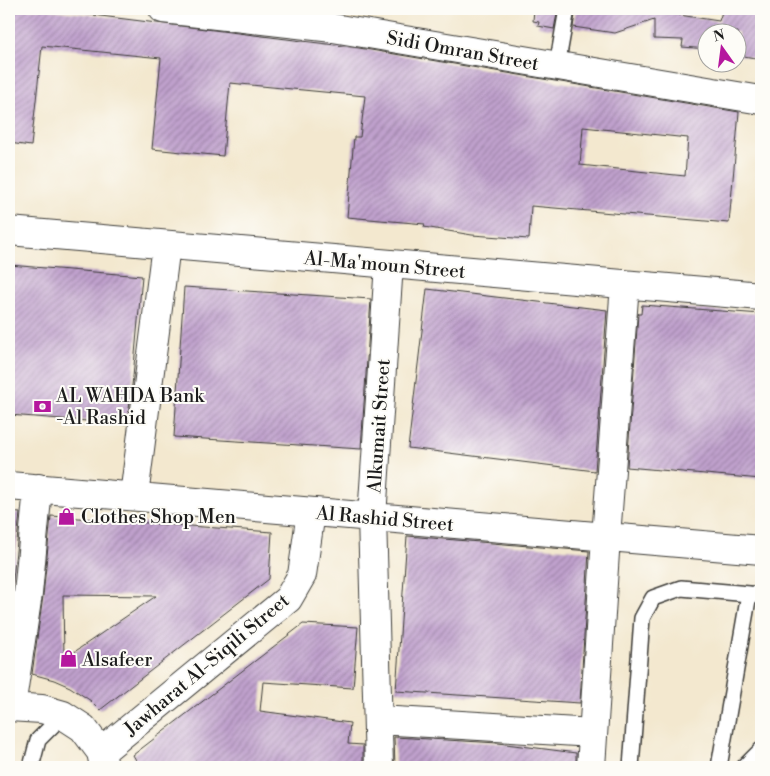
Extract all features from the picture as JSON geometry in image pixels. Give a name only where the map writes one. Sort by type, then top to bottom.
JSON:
[{"type":"street","name":"Sidi Omran Street","points":[[163,9],[330,19],[557,66],[761,100]]},
{"type":"street","name":"Al-Ma'moun Street","points":[[9,231],[761,296]]},
{"type":"street","points":[[134,496],[166,246]]},
{"type":"street","name":"Alkumait Street","points":[[379,767],[372,517],[389,264]]},
{"type":"street","points":[[591,767],[625,284]]},
{"type":"street","name":"Al Rashid Street","points":[[9,486],[761,550]]},
{"type":"street","points":[[38,488],[28,594],[10,707],[42,709],[63,715],[83,728],[103,760]]},
{"type":"street","name":"Jawharat Al-Siqili Street","points":[[103,760],[288,599],[302,575],[311,512]]},
{"type":"street","points":[[379,720],[593,733]]},
{"type":"lane","points":[[557,66],[567,9]]},
{"type":"lane","points":[[631,767],[642,618],[653,598],[681,588],[755,595],[719,767]]},
{"type":"lane","points":[[31,767],[38,740],[63,715]]},
{"type":"lane","points":[[744,767],[761,750]]},
{"type":"building","points":[[9,9],[44,9],[359,48],[739,112],[729,223],[531,206],[529,239],[472,235],[424,227],[425,224],[347,217],[354,137],[360,137],[365,96],[230,83],[223,156],[152,149],[161,58],[42,46],[31,146],[9,143]],"holes":[[[583,127],[688,138],[685,176],[580,165]]]},
{"type":"building","points":[[534,9],[558,9],[554,29],[538,26],[539,22],[533,21]]},
{"type":"building","points":[[576,9],[679,9],[679,15],[719,21],[723,9],[761,9],[761,59],[748,57],[748,22],[698,22],[698,48],[682,47],[683,40],[654,39],[654,20],[615,33],[573,27]]},
{"type":"building","points":[[9,265],[142,276],[127,424],[9,415]]},
{"type":"building","points":[[184,287],[371,299],[361,449],[174,437]]},
{"type":"building","points":[[427,289],[607,310],[595,471],[408,448]]},
{"type":"building","points":[[642,305],[761,314],[761,479],[627,467],[638,314],[641,314]]},
{"type":"building","points":[[9,512],[20,513],[9,617]]},
{"type":"building","points":[[51,516],[272,532],[269,579],[100,710],[91,701],[70,687],[32,674],[43,596]],"holes":[[[63,595],[156,596],[64,659]]]},
{"type":"building","points":[[407,536],[589,551],[580,703],[396,691]]},
{"type":"building","points":[[303,624],[358,627],[353,688],[263,682],[260,711],[350,723],[348,744],[363,745],[363,767],[140,767],[133,755]]},
{"type":"building","points":[[394,737],[498,743],[576,753],[576,767],[395,767]]},
{"type":"place","name":"AL WAHDA Bank -Al Rashid","points":[[42,406]]},
{"type":"place","name":"Clothes Shop Men","points":[[67,516]]},
{"type":"place","name":"Alsafeer","points":[[68,659]]}]
